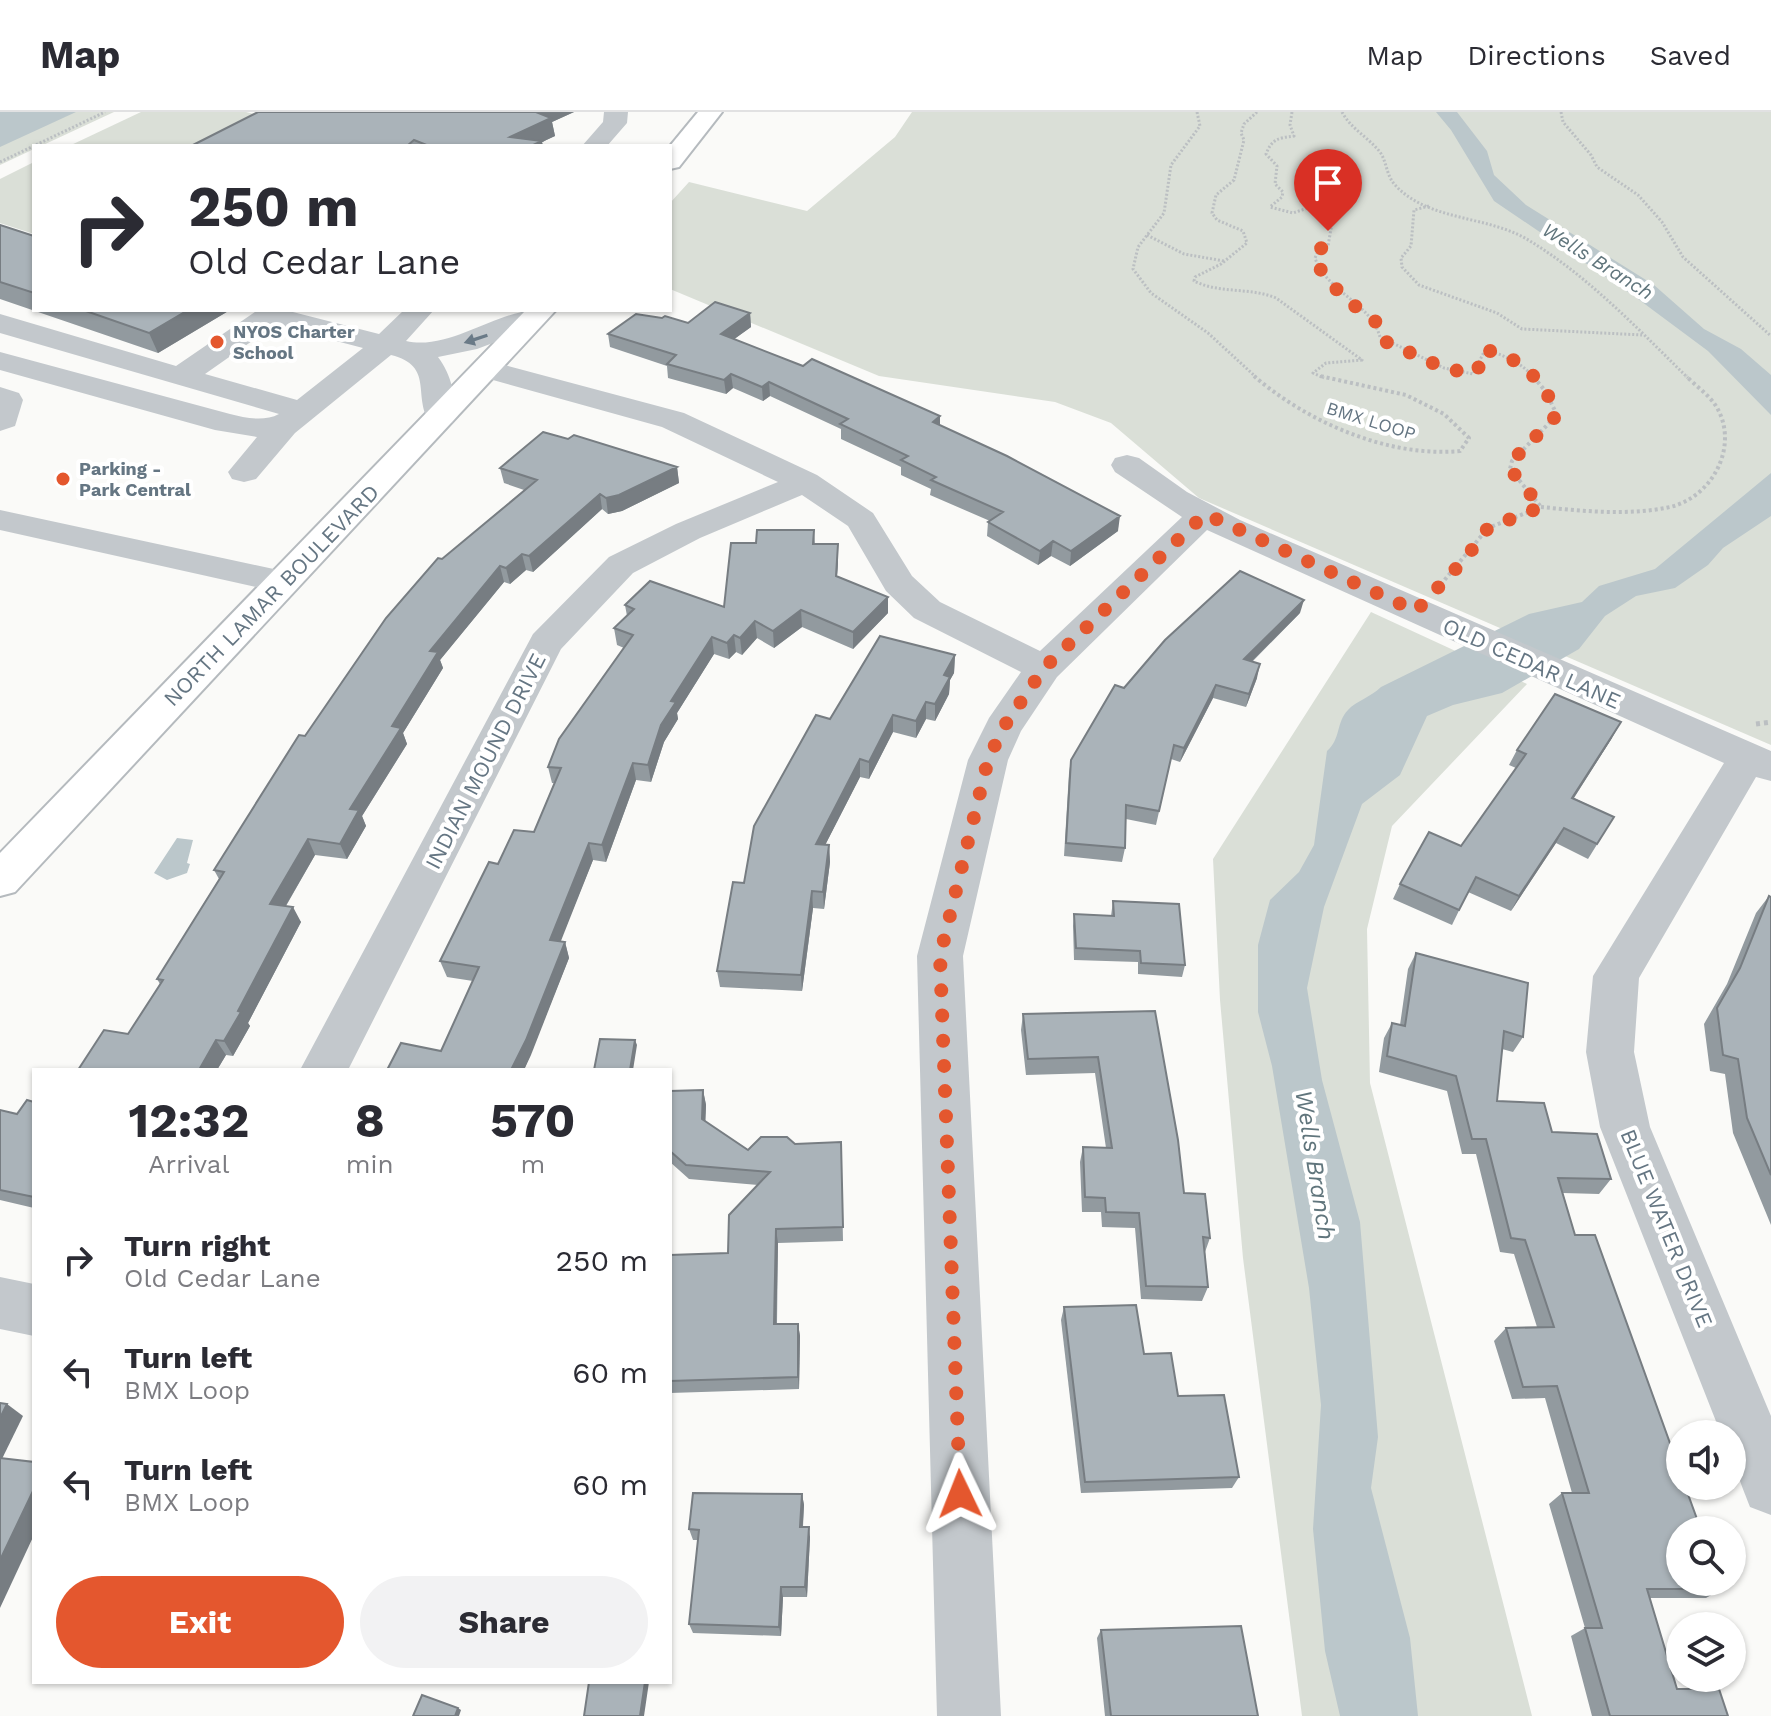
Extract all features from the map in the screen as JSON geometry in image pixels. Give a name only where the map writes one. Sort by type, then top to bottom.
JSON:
[{"type":"main road","points":[[672,160],[710,112]]},
{"type":"main road","name":"NORTH LAMAR BOULEVARD","points":[[0,880],[538,314]]},
{"type":"street","points":[[596,144],[615,123],[616,112]]},
{"type":"street","points":[[181,377],[272,312],[416,352],[431,364],[441,416]]},
{"type":"street","points":[[244,472],[294,419],[386,344],[418,312]]},
{"type":"street","points":[[416,352],[467,343],[538,314]]},
{"type":"street","points":[[0,323],[41,338],[181,377],[294,419]]},
{"type":"street","points":[[0,361],[251,428],[294,419]]},
{"type":"street","points":[[486,369],[673,420],[805,482],[861,520],[899,583],[927,610],[1044,668]]},
{"type":"street","points":[[0,396],[8,400],[4,419],[0,422]]},
{"type":"street","name":"OLD CEDAR LANE","points":[[1127,465],[1154,489],[1205,514],[1759,762]]},
{"type":"street","name":"INDIAN MOUND DRIVE","points":[[325,1068],[546,643],[621,565],[688,531],[805,482]]},
{"type":"street","points":[[969,1716],[940,956],[988,760],[1003,728],[1044,668],[1205,514]]},
{"type":"street","points":[[0,520],[283,582]]},
{"type":"street","name":"BLUE WATER DRIVE","points":[[1759,762],[1616,976],[1610,1052],[1625,1127],[1771,1486]]},
{"type":"street","points":[[0,1303],[32,1310]]},
{"type":"path","points":[[38,144],[105,112]]},
{"type":"path","name":"BMX LOOP","points":[[1197,112],[1200,126],[1169,169],[1167,206],[1161,222],[1147,235],[1133,257],[1133,273],[1140,284],[1205,331],[1260,381],[1305,414],[1337,429],[1406,449],[1438,454],[1460,451],[1469,438],[1465,429],[1446,415],[1388,388],[1333,384],[1313,373],[1326,363],[1362,360],[1286,304],[1264,293],[1206,287],[1194,281],[1195,277],[1224,261],[1247,243],[1243,231],[1217,220],[1212,213],[1216,195],[1234,180],[1244,140],[1241,133],[1244,124],[1257,112]]},
{"type":"path","points":[[1292,112],[1290,125],[1294,136],[1277,138],[1266,150],[1277,166],[1275,184],[1283,192],[1282,197],[1270,207],[1293,213],[1308,208],[1317,184],[1330,177],[1350,184],[1351,201],[1333,217],[1328,246],[1319,249],[1315,258],[1319,269],[1334,286],[1376,322],[1380,337],[1458,373],[1473,374],[1485,350],[1499,352],[1521,365],[1541,383],[1557,415],[1512,461],[1510,469],[1541,507]]},
{"type":"path","points":[[1342,112],[1348,126],[1384,157],[1386,174],[1400,190],[1429,206],[1493,224],[1529,239],[1580,276],[1715,404],[1723,421],[1725,458],[1701,492],[1674,506],[1649,510],[1585,511],[1541,507],[1488,528],[1465,559],[1416,611]]},
{"type":"path","points":[[1561,112],[1563,122],[1591,155],[1597,167],[1638,195],[1662,222],[1683,257],[1771,336]]},
{"type":"path","points":[[0,162],[32,147]]},
{"type":"path","points":[[1429,206],[1414,210],[1410,221],[1413,249],[1401,258],[1402,267],[1419,285],[1497,313],[1522,329],[1643,336]]},
{"type":"path","points":[[1147,235],[1184,254],[1224,261]]},
{"type":"shaded area","points":[[0,112],[114,112],[45,144],[32,144],[32,150],[0,165]]},
{"type":"shaded area","points":[[141,112],[246,112],[273,119],[225,144],[73,144]]},
{"type":"shaded area","points":[[912,112],[1771,112],[1771,745],[1199,498],[1111,423],[1055,402],[879,376],[672,290],[672,201],[689,182],[807,211],[895,137]]},
{"type":"shaded area","points":[[32,163],[32,233],[0,223],[0,179]]},
{"type":"shaded area","points":[[1371,612],[1527,684],[1392,826],[1367,929],[1370,1083],[1532,1716],[1302,1716],[1243,1258],[1220,1000],[1213,859]]},
{"type":"water","points":[[0,112],[76,112],[0,147]]},
{"type":"water","name":"Wells Branch","points":[[1436,112],[1457,112],[1487,151],[1494,175],[1526,205],[1654,285],[1704,329],[1741,349],[1771,375],[1771,415],[1708,351],[1634,296],[1494,201],[1451,130]]},
{"type":"water","name":"Wells Branch","points":[[1771,473],[1771,516],[1723,548],[1708,565],[1675,588],[1636,596],[1605,616],[1579,649],[1502,693],[1453,705],[1427,716],[1400,775],[1362,804],[1324,907],[1307,988],[1322,1080],[1360,1222],[1378,1437],[1371,1488],[1410,1638],[1418,1716],[1340,1716],[1325,1651],[1313,1529],[1321,1405],[1309,1288],[1272,1066],[1258,1012],[1258,945],[1270,900],[1299,872],[1314,845],[1327,751],[1351,707],[1381,687],[1529,614],[1582,602],[1599,586],[1655,569]]},
{"type":"water","points":[[177,838],[193,840],[187,863],[190,864],[187,873],[167,880],[154,873]]},
{"type":"building","points":[[258,112],[536,112],[551,118],[510,137],[542,141],[535,144],[424,144],[414,140],[409,144],[195,144]]},
{"type":"building","points":[[0,225],[32,235],[32,292],[0,282]]},
{"type":"building","points":[[715,302],[750,313],[721,334],[803,366],[812,359],[940,416],[933,422],[1007,456],[1120,516],[1071,551],[1053,541],[1040,551],[988,522],[1003,512],[931,480],[936,477],[901,460],[908,456],[840,424],[848,419],[769,382],[762,387],[731,374],[724,380],[667,364],[676,355],[608,334],[636,314],[665,316],[688,323]]},
{"type":"building","points":[[89,312],[185,312],[149,333]]},
{"type":"building","points":[[543,432],[568,439],[574,435],[677,467],[619,495],[606,498],[600,494],[529,556],[522,554],[506,568],[500,566],[430,651],[438,652],[392,726],[401,728],[350,809],[359,810],[340,844],[308,839],[270,904],[293,907],[238,1011],[241,1012],[224,1041],[216,1040],[200,1068],[79,1068],[104,1030],[128,1034],[163,980],[157,979],[224,872],[214,870],[299,735],[305,736],[386,618],[438,558],[442,559],[537,480],[500,468]]},
{"type":"building","points":[[757,530],[814,530],[813,544],[838,544],[836,576],[888,597],[853,632],[801,610],[773,631],[755,621],[740,638],[734,635],[727,643],[712,637],[671,701],[676,702],[661,725],[648,765],[633,763],[602,845],[589,843],[550,940],[565,942],[512,1068],[388,1068],[401,1043],[441,1051],[479,967],[440,961],[489,862],[498,864],[514,830],[534,832],[561,768],[548,767],[559,739],[633,635],[614,628],[634,609],[625,605],[650,581],[724,607],[731,543],[756,543]]},
{"type":"building","points":[[1240,571],[1304,600],[1244,659],[1260,664],[1249,694],[1216,685],[1184,748],[1174,745],[1159,811],[1126,805],[1125,848],[1066,843],[1071,760],[1115,685],[1124,688],[1165,640]]},
{"type":"building","points":[[880,636],[955,655],[944,675],[950,677],[935,704],[926,702],[916,721],[893,715],[869,762],[860,759],[816,844],[829,845],[823,892],[812,891],[801,975],[717,971],[733,882],[744,883],[754,826],[816,715],[830,719]]},
{"type":"building","points":[[1555,694],[1621,722],[1572,798],[1614,817],[1597,844],[1564,828],[1519,896],[1476,877],[1459,910],[1400,884],[1429,832],[1461,846],[1526,754],[1517,750]]},
{"type":"building","points":[[1769,896],[1771,1175],[1747,1118],[1738,1059],[1723,1055],[1717,1008],[1740,968]]},
{"type":"building","points":[[1113,901],[1179,904],[1185,965],[1141,963],[1140,951],[1076,948],[1074,914],[1114,916]]},
{"type":"building","points":[[1416,953],[1528,983],[1523,1037],[1504,1031],[1497,1101],[1544,1103],[1552,1132],[1597,1134],[1611,1179],[1558,1178],[1575,1235],[1595,1235],[1666,1432],[1666,1500],[1690,1500],[1696,1516],[1666,1516],[1666,1589],[1647,1589],[1666,1652],[1666,1692],[1720,1692],[1728,1716],[1610,1716],[1585,1628],[1602,1628],[1562,1493],[1589,1493],[1557,1386],[1523,1387],[1506,1328],[1554,1327],[1525,1240],[1511,1238],[1486,1139],[1472,1139],[1456,1076],[1387,1056],[1392,1023],[1405,1026]]},
{"type":"building","points":[[1155,1011],[1178,1140],[1184,1193],[1205,1194],[1210,1238],[1203,1237],[1208,1287],[1146,1286],[1139,1213],[1106,1212],[1105,1198],[1085,1197],[1083,1147],[1112,1148],[1098,1057],[1028,1059],[1023,1014]]},
{"type":"building","points":[[600,1039],[635,1040],[630,1068],[594,1068]]},
{"type":"building","points":[[703,1090],[702,1119],[748,1150],[761,1137],[787,1137],[795,1144],[841,1142],[843,1227],[776,1229],[774,1324],[798,1324],[798,1377],[672,1381],[672,1255],[728,1253],[729,1215],[770,1172],[686,1165],[672,1153],[672,1091]]},
{"type":"building","points":[[27,1100],[32,1101],[32,1197],[0,1190],[0,1110],[17,1114]]},
{"type":"building","points":[[1136,1305],[1144,1354],[1171,1353],[1178,1396],[1224,1395],[1239,1477],[1085,1482],[1064,1307]]},
{"type":"building","points":[[0,1403],[7,1404],[0,1418]]},
{"type":"building","points":[[0,1458],[32,1462],[32,1493],[0,1560]]},
{"type":"building","points":[[693,1493],[802,1494],[800,1527],[809,1527],[805,1587],[781,1587],[779,1627],[689,1624],[699,1530],[689,1529]]},
{"type":"building","points":[[1241,1626],[1258,1716],[1111,1716],[1101,1630]]},
{"type":"building","points":[[589,1684],[645,1684],[640,1716],[584,1716]]},
{"type":"building","points":[[422,1695],[458,1708],[455,1716],[413,1716]]},
{"type":"place","name":"NYOS Charter School","points":[[217,342]]},
{"type":"place","name":"Parking - Park Central","points":[[63,479]]},
{"type":"route","points":[[960,1494],[940,956],[988,760],[1003,728],[1044,668],[1205,514],[1416,611],[1465,559],[1488,528],[1541,507],[1510,469],[1512,461],[1557,415],[1541,383],[1521,365],[1499,352],[1485,350],[1473,374],[1458,373],[1384,341],[1376,322],[1357,308],[1319,269],[1315,258],[1319,249],[1328,246],[1331,235],[1328,231]]}]
